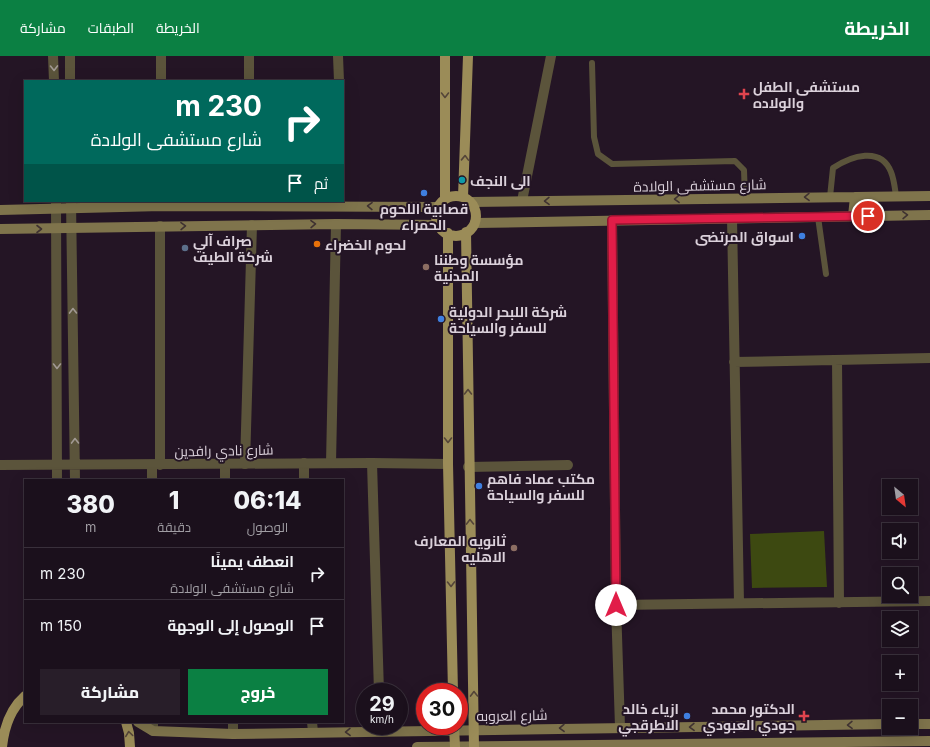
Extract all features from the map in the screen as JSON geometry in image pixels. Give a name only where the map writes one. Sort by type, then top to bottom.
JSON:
[{"type":"main road","points":[[445,56],[445,199]]},
{"type":"main road","points":[[467,200],[449,197],[437,207],[436,217],[438,224],[448,233],[456,236],[466,232],[474,223],[476,214],[467,200],[468,56]]},
{"type":"main road","name":"شارع مستشفى الولادة","points":[[467,200],[522,201],[930,196]]},
{"type":"main road","points":[[853,216],[855,197]]},
{"type":"main road","points":[[0,210],[71,204],[162,203],[341,203],[437,207]]},
{"type":"main road","points":[[474,223],[930,215]]},
{"type":"main road","points":[[0,229],[438,224]]},
{"type":"main road","points":[[466,232],[468,467],[474,746]]},
{"type":"main road","points":[[448,233],[448,464],[453,683]]},
{"type":"main road","points":[[2,741],[4,730],[14,708],[24,697]]},
{"type":"main road","points":[[126,723],[129,732],[130,747]]},
{"type":"main road","name":"شارع العروبه","points":[[142,723],[153,726],[233,734],[313,727],[356,728]]},
{"type":"main road","name":"شارع العروبه","points":[[468,729],[882,724]]},
{"type":"main road","points":[[918,724],[930,724]]},
{"type":"main road","points":[[454,735],[455,746]]},
{"type":"main road","points":[[417,747],[667,746],[930,742]]},
{"type":"street","points":[[54,56],[54,80]]},
{"type":"street","points":[[70,56],[70,80]]},
{"type":"street","points":[[161,56],[161,80]]},
{"type":"street","points":[[249,56],[249,80]]},
{"type":"street","points":[[338,56],[339,80]]},
{"type":"street","points":[[522,201],[551,56]]},
{"type":"street","points":[[71,204],[75,479]]},
{"type":"street","points":[[56,205],[57,479]]},
{"type":"street","points":[[732,218],[739,603]]},
{"type":"street","points":[[612,220],[616,605],[620,727]]},
{"type":"street","points":[[331,463],[336,224]]},
{"type":"street","points":[[245,464],[252,225]]},
{"type":"street","points":[[152,479],[156,465],[160,226]]},
{"type":"street","points":[[734,362],[930,358]]},
{"type":"street","points":[[837,360],[839,603]]},
{"type":"street","points":[[304,463],[304,479]]},
{"type":"street","name":"شارع نادي رافدين","points":[[0,465],[304,463],[448,464]]},
{"type":"street","points":[[372,463],[379,683]]},
{"type":"street","points":[[225,464],[226,479]]},
{"type":"street","points":[[468,467],[568,465]]},
{"type":"street","points":[[616,605],[930,601]]},
{"type":"street","points":[[233,723],[233,734]]},
{"type":"lane","points":[[592,63],[594,137],[598,154],[612,164],[735,161],[744,170],[745,198]]},
{"type":"lane","points":[[830,197],[833,168],[846,159],[873,155],[886,162],[892,172],[896,196]]},
{"type":"lane","points":[[818,217],[826,274]]},
{"type":"green space","points":[[824,531],[827,587],[752,588],[750,534]]},
{"type":"place","name":"مستشفى الطفل والولاده","points":[[744,94]]},
{"type":"place","name":"الى النجف","points":[[462,180]]},
{"type":"place","name":"قصابية اللحوم الحمراء","points":[[424,193]]},
{"type":"place","name":"اسواق المرتضى","points":[[802,236]]},
{"type":"place","name":"لحوم الخضراء","points":[[317,244]]},
{"type":"place","name":"صراف آلي شركة الطيف","points":[[185,248]]},
{"type":"place","name":"مؤسسة وطننا المدنية","points":[[426,267]]},
{"type":"place","name":"شركة اللبحر الدولية للسفر والسياحة","points":[[441,319]]},
{"type":"place","name":"مكتب عماد فاهم للسفر والسياحة","points":[[479,486]]},
{"type":"place","name":"ثانويه المعارف الاهليه","points":[[514,548]]},
{"type":"place","name":"ازياء خالد الاطرقجي","points":[[687,716]]},
{"type":"place","name":"الدكتور محمد جودي العبودي","points":[[804,716]]},
{"type":"route","points":[[616,605],[612,220],[868,216]]}]
